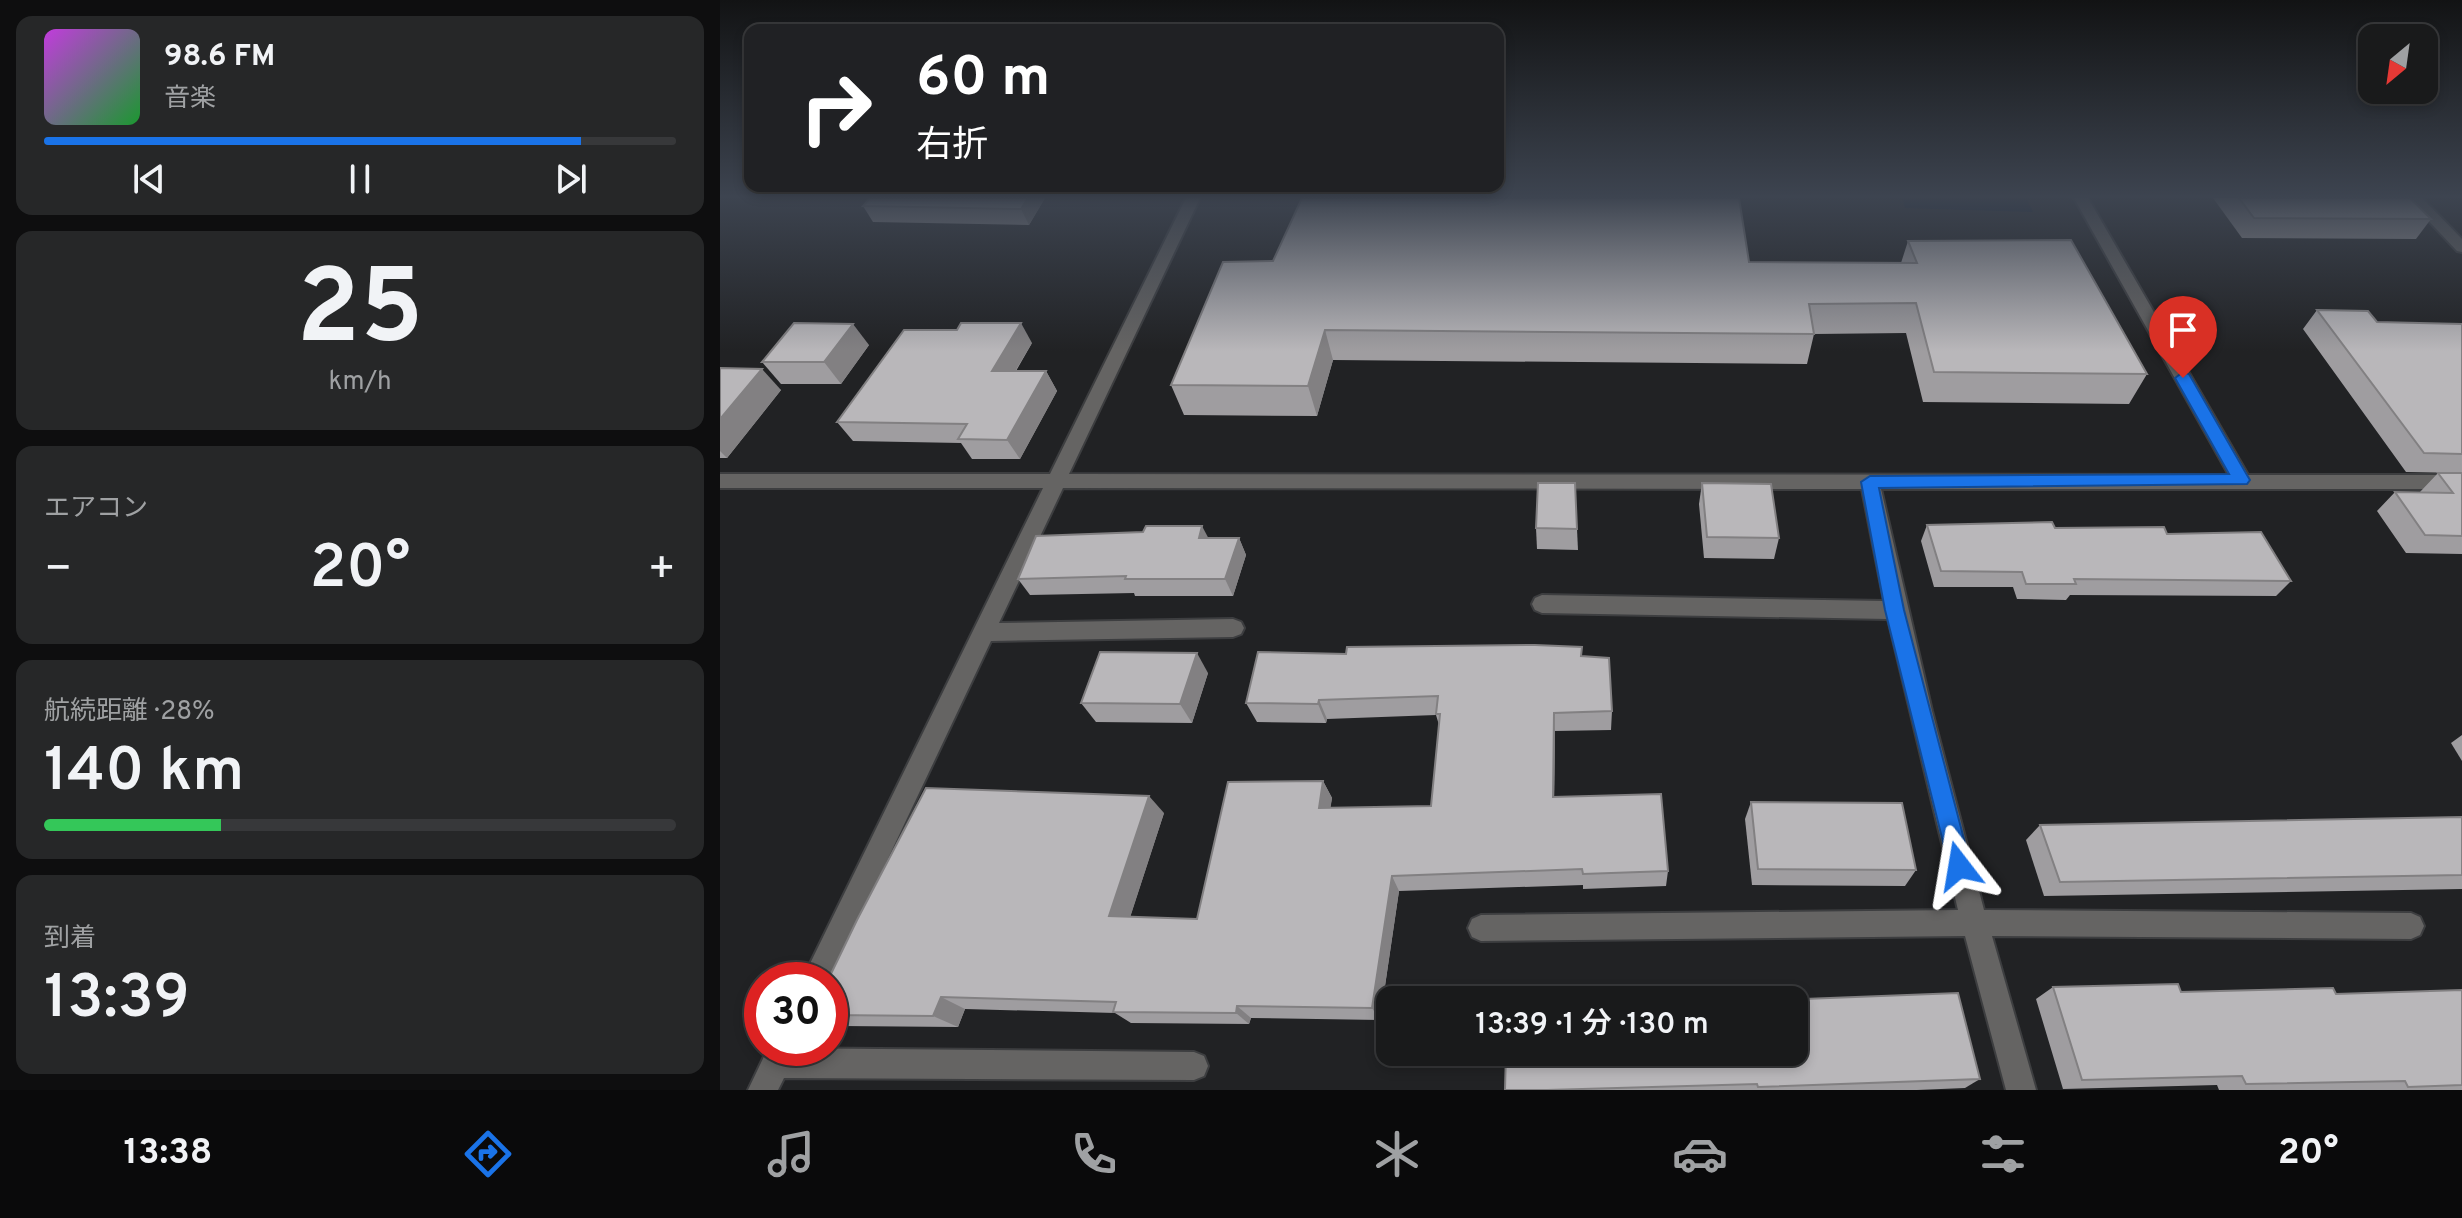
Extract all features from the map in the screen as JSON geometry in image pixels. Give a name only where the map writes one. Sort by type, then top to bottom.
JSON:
[{"type":"street","points":[[825,962],[1168,249]]},
{"type":"street","points":[[2110,249],[2241,480]]},
{"type":"street","points":[[720,481],[2462,482]]},
{"type":"street","points":[[1870,482],[1895,610],[1973,923],[2021,1090]]},
{"type":"street","points":[[1542,604],[1895,610]]},
{"type":"street","points":[[985,632],[1233,628]]},
{"type":"street","points":[[1481,928],[1973,923],[2411,926]]},
{"type":"street","points":[[774,1067],[1194,1066]]},
{"type":"building","points":[[1279,249],[1747,249],[1749,262],[1917,263],[1911,249],[2076,249],[2147,374],[1934,372],[1916,303],[1809,304],[1814,334],[1325,330],[1308,386],[1171,385],[1223,262],[1273,261]]},
{"type":"building","points":[[2317,310],[2368,311],[2377,322],[2462,324],[2462,454],[2424,453]]},
{"type":"building","points":[[794,323],[853,324],[824,362],[762,362]]},
{"type":"building","points":[[961,323],[1021,323],[992,371],[1046,371],[1007,440],[958,439],[967,424],[837,422],[904,330],[957,330]]},
{"type":"building","points":[[720,368],[762,369],[720,419]]},
{"type":"building","points":[[2438,473],[2462,473],[2462,536],[2425,535],[2395,492],[2453,493]]},
{"type":"building","points":[[1538,483],[1575,483],[1577,529],[1536,528]]},
{"type":"building","points":[[1702,483],[1771,484],[1779,538],[1707,537]]},
{"type":"building","points":[[2052,522],[2055,528],[2164,527],[2167,534],[2261,532],[2291,581],[2074,579],[2076,584],[2026,584],[2022,572],[1941,571],[1927,525]]},
{"type":"building","points":[[1146,526],[1202,526],[1199,538],[1239,538],[1225,579],[1125,579],[1126,576],[1018,579],[1036,536],[1143,532]]},
{"type":"building","points":[[1535,645],[1582,647],[1581,656],[1609,658],[1612,711],[1554,713],[1553,797],[1661,794],[1668,871],[1583,874],[1582,869],[1392,876],[1372,1008],[1237,1006],[1236,1013],[1113,1012],[1116,1002],[941,997],[933,1016],[848,1015],[848,962],[837,962],[926,788],[1149,796],[1109,916],[1197,919],[1228,782],[1323,781],[1319,808],[1431,806],[1440,714],[1436,714],[1438,696],[1319,700],[1318,704],[1246,703],[1258,652],[1346,654],[1347,647]]},
{"type":"building","points":[[1100,652],[1197,653],[1180,704],[1081,703]]},
{"type":"building","points":[[1751,802],[1902,803],[1916,870],[1758,869]]},
{"type":"building","points":[[2462,817],[2462,875],[2060,882],[2040,825]]},
{"type":"building","points":[[2178,984],[2181,992],[2333,988],[2336,994],[2462,990],[2462,1085],[2408,1087],[2405,1081],[2246,1084],[2242,1076],[2082,1080],[2053,987]]},
{"type":"building","points":[[1958,993],[1980,1079],[1758,1087],[1757,1084],[1505,1090],[1506,1066],[1808,1066],[1808,999]]},
{"type":"route","points":[[1959,866],[1895,610],[1870,482],[2241,480],[2183,378]]}]
